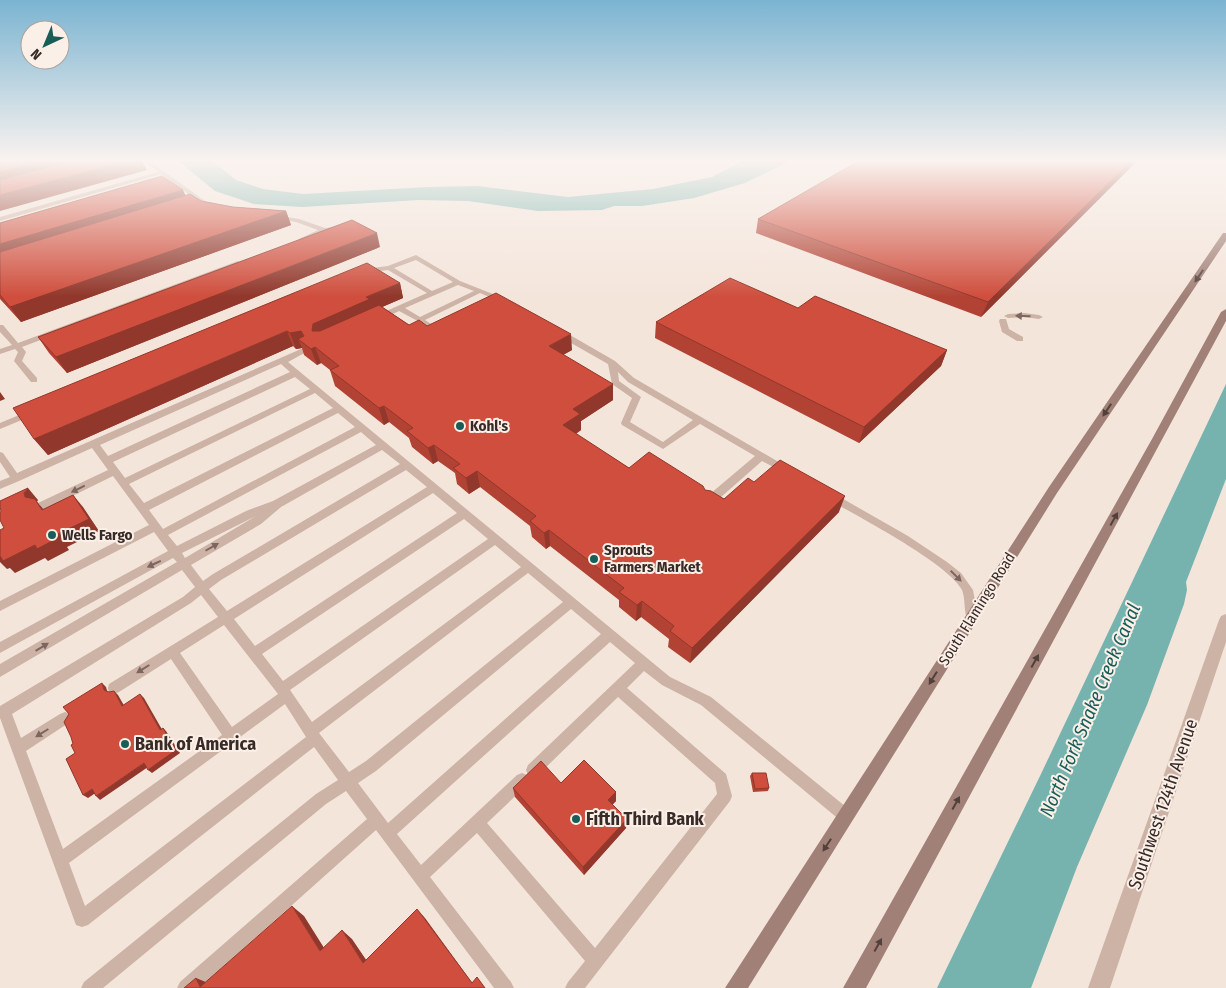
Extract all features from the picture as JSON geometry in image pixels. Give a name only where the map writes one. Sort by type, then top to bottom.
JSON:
[{"type":"main road","name":"South Flamingo Road","points":[[736,988],[1052,490],[1226,235]]},
{"type":"main road","points":[[854,988],[1226,312]]},
{"type":"street","name":"Southwest 124th Avenue","points":[[1099,988],[1226,620]]},
{"type":"lane","points":[[0,219],[48,205]]},
{"type":"lane","points":[[212,205],[218,207]]},
{"type":"lane","points":[[270,216],[297,220],[314,228],[324,230]]},
{"type":"lane","points":[[291,243],[324,230],[338,228],[345,231]]},
{"type":"lane","points":[[358,273],[366,270],[389,268],[416,257],[458,282],[514,306]]},
{"type":"lane","points":[[0,352],[248,259]]},
{"type":"lane","points":[[389,268],[432,293]]},
{"type":"lane","points":[[373,320],[458,282]]},
{"type":"lane","points":[[419,320],[479,291]]},
{"type":"lane","points":[[399,308],[427,324]]},
{"type":"lane","points":[[1020,339],[1005,330],[1005,318],[1024,315],[1039,317]]},
{"type":"lane","points":[[0,328],[22,352],[18,361],[34,380]]},
{"type":"lane","points":[[555,330],[612,364],[631,380],[794,474]]},
{"type":"lane","points":[[0,485],[304,351]]},
{"type":"lane","points":[[282,361],[666,681],[706,701],[846,816]]},
{"type":"lane","points":[[612,364],[615,382],[637,396],[625,423],[663,446],[700,420]]},
{"type":"lane","points":[[42,506],[110,466],[296,373]]},
{"type":"lane","points":[[123,483],[315,390]]},
{"type":"lane","points":[[143,508],[338,409]]},
{"type":"lane","points":[[0,426],[37,411]]},
{"type":"lane","points":[[0,606],[159,530],[361,428]]},
{"type":"lane","points":[[94,444],[202,588],[254,653],[377,820],[505,988]]},
{"type":"lane","points":[[0,672],[180,558],[257,521],[277,504],[382,446]]},
{"type":"lane","points":[[0,455],[16,479]]},
{"type":"lane","points":[[708,502],[761,456]]},
{"type":"lane","points":[[406,465],[217,576],[187,600],[4,711],[82,918],[313,734],[528,567]]},
{"type":"lane","points":[[114,688],[225,616],[433,488]]},
{"type":"lane","points":[[818,489],[919,549],[956,575],[966,588],[972,617]]},
{"type":"lane","points":[[254,653],[464,514]]},
{"type":"lane","points":[[60,860],[231,737],[284,693],[495,539]]},
{"type":"lane","points":[[0,648],[140,570],[180,558]]},
{"type":"lane","points":[[90,988],[321,799],[371,766],[571,602]]},
{"type":"lane","points":[[388,833],[610,634]]},
{"type":"lane","points":[[172,651],[231,737]]},
{"type":"lane","points":[[420,876],[644,663]]},
{"type":"lane","points":[[574,988],[725,796],[721,778],[618,689]]},
{"type":"lane","points":[[18,748],[65,718]]},
{"type":"lane","points":[[186,988],[377,820]]},
{"type":"lane","points":[[477,822],[596,961]]},
{"type":"water","points":[[272,205],[334,205],[302,207]]},
{"type":"water","points":[[497,205],[648,205],[614,206],[602,210],[538,211]]},
{"type":"water","name":"North Fork Snake Creek Canal","points":[[1226,384],[1226,479],[1186,582],[1187,590],[1184,604],[1147,705],[1077,867],[1031,988],[937,988],[1040,776]]},
{"type":"building","points":[[62,205],[132,205],[0,244],[0,223]]},
{"type":"building","points":[[154,205],[223,205],[286,211],[10,307],[0,295],[0,252]]},
{"type":"building","points":[[782,205],[1086,205],[988,302],[758,219]]},
{"type":"building","points":[[352,220],[377,233],[56,357],[38,337]]},
{"type":"building","points":[[367,263],[400,283],[366,297],[370,299],[313,324],[312,331],[320,331],[379,305],[409,325],[419,320],[427,326],[496,293],[571,334],[549,346],[613,384],[573,409],[580,414],[563,425],[629,468],[649,452],[703,486],[705,490],[711,491],[724,499],[748,478],[754,482],[780,460],[845,496],[692,648],[670,631],[674,626],[642,601],[637,605],[619,592],[624,588],[549,530],[544,533],[530,521],[536,516],[477,471],[466,478],[453,468],[460,464],[434,445],[428,448],[407,431],[413,428],[384,406],[379,408],[330,370],[339,366],[315,347],[311,349],[298,339],[304,336],[301,331],[290,333],[287,331],[34,439],[13,408]]},
{"type":"building","points":[[730,278],[798,308],[815,296],[947,350],[864,427],[656,322]]},
{"type":"building","name":"Wells Fargo","points":[[28,488],[24,493],[25,497],[35,499],[42,510],[73,495],[89,519],[56,535],[58,538],[37,549],[35,545],[3,561],[0,556],[0,530],[4,528],[0,520],[0,501]]},
{"type":"building","name":"Bank of America","points":[[102,683],[104,690],[114,691],[122,706],[140,694],[160,730],[163,728],[176,750],[148,770],[144,763],[96,796],[92,789],[83,795],[66,759],[75,753],[71,745],[73,744],[71,737],[64,722],[69,714],[63,707]]},
{"type":"building","name":"Fifth Third Bank","points":[[584,760],[616,792],[608,800],[627,819],[583,867],[513,788],[541,761],[561,783]]},
{"type":"building","points":[[752,773],[766,773],[769,788],[755,789]]},
{"type":"building","points":[[292,906],[320,951],[342,930],[363,963],[417,909],[472,983],[477,977],[485,988],[184,988],[196,978],[200,987]]},
{"type":"place","name":"Kohl's","points":[[460,426]]},
{"type":"place","name":"Wells Fargo","points":[[52,535]]},
{"type":"place","name":"Sprouts Farmers Market","points":[[594,559]]},
{"type":"place","name":"Bank of America","points":[[125,744]]},
{"type":"place","name":"Fifth Third Bank","points":[[576,819]]}]
